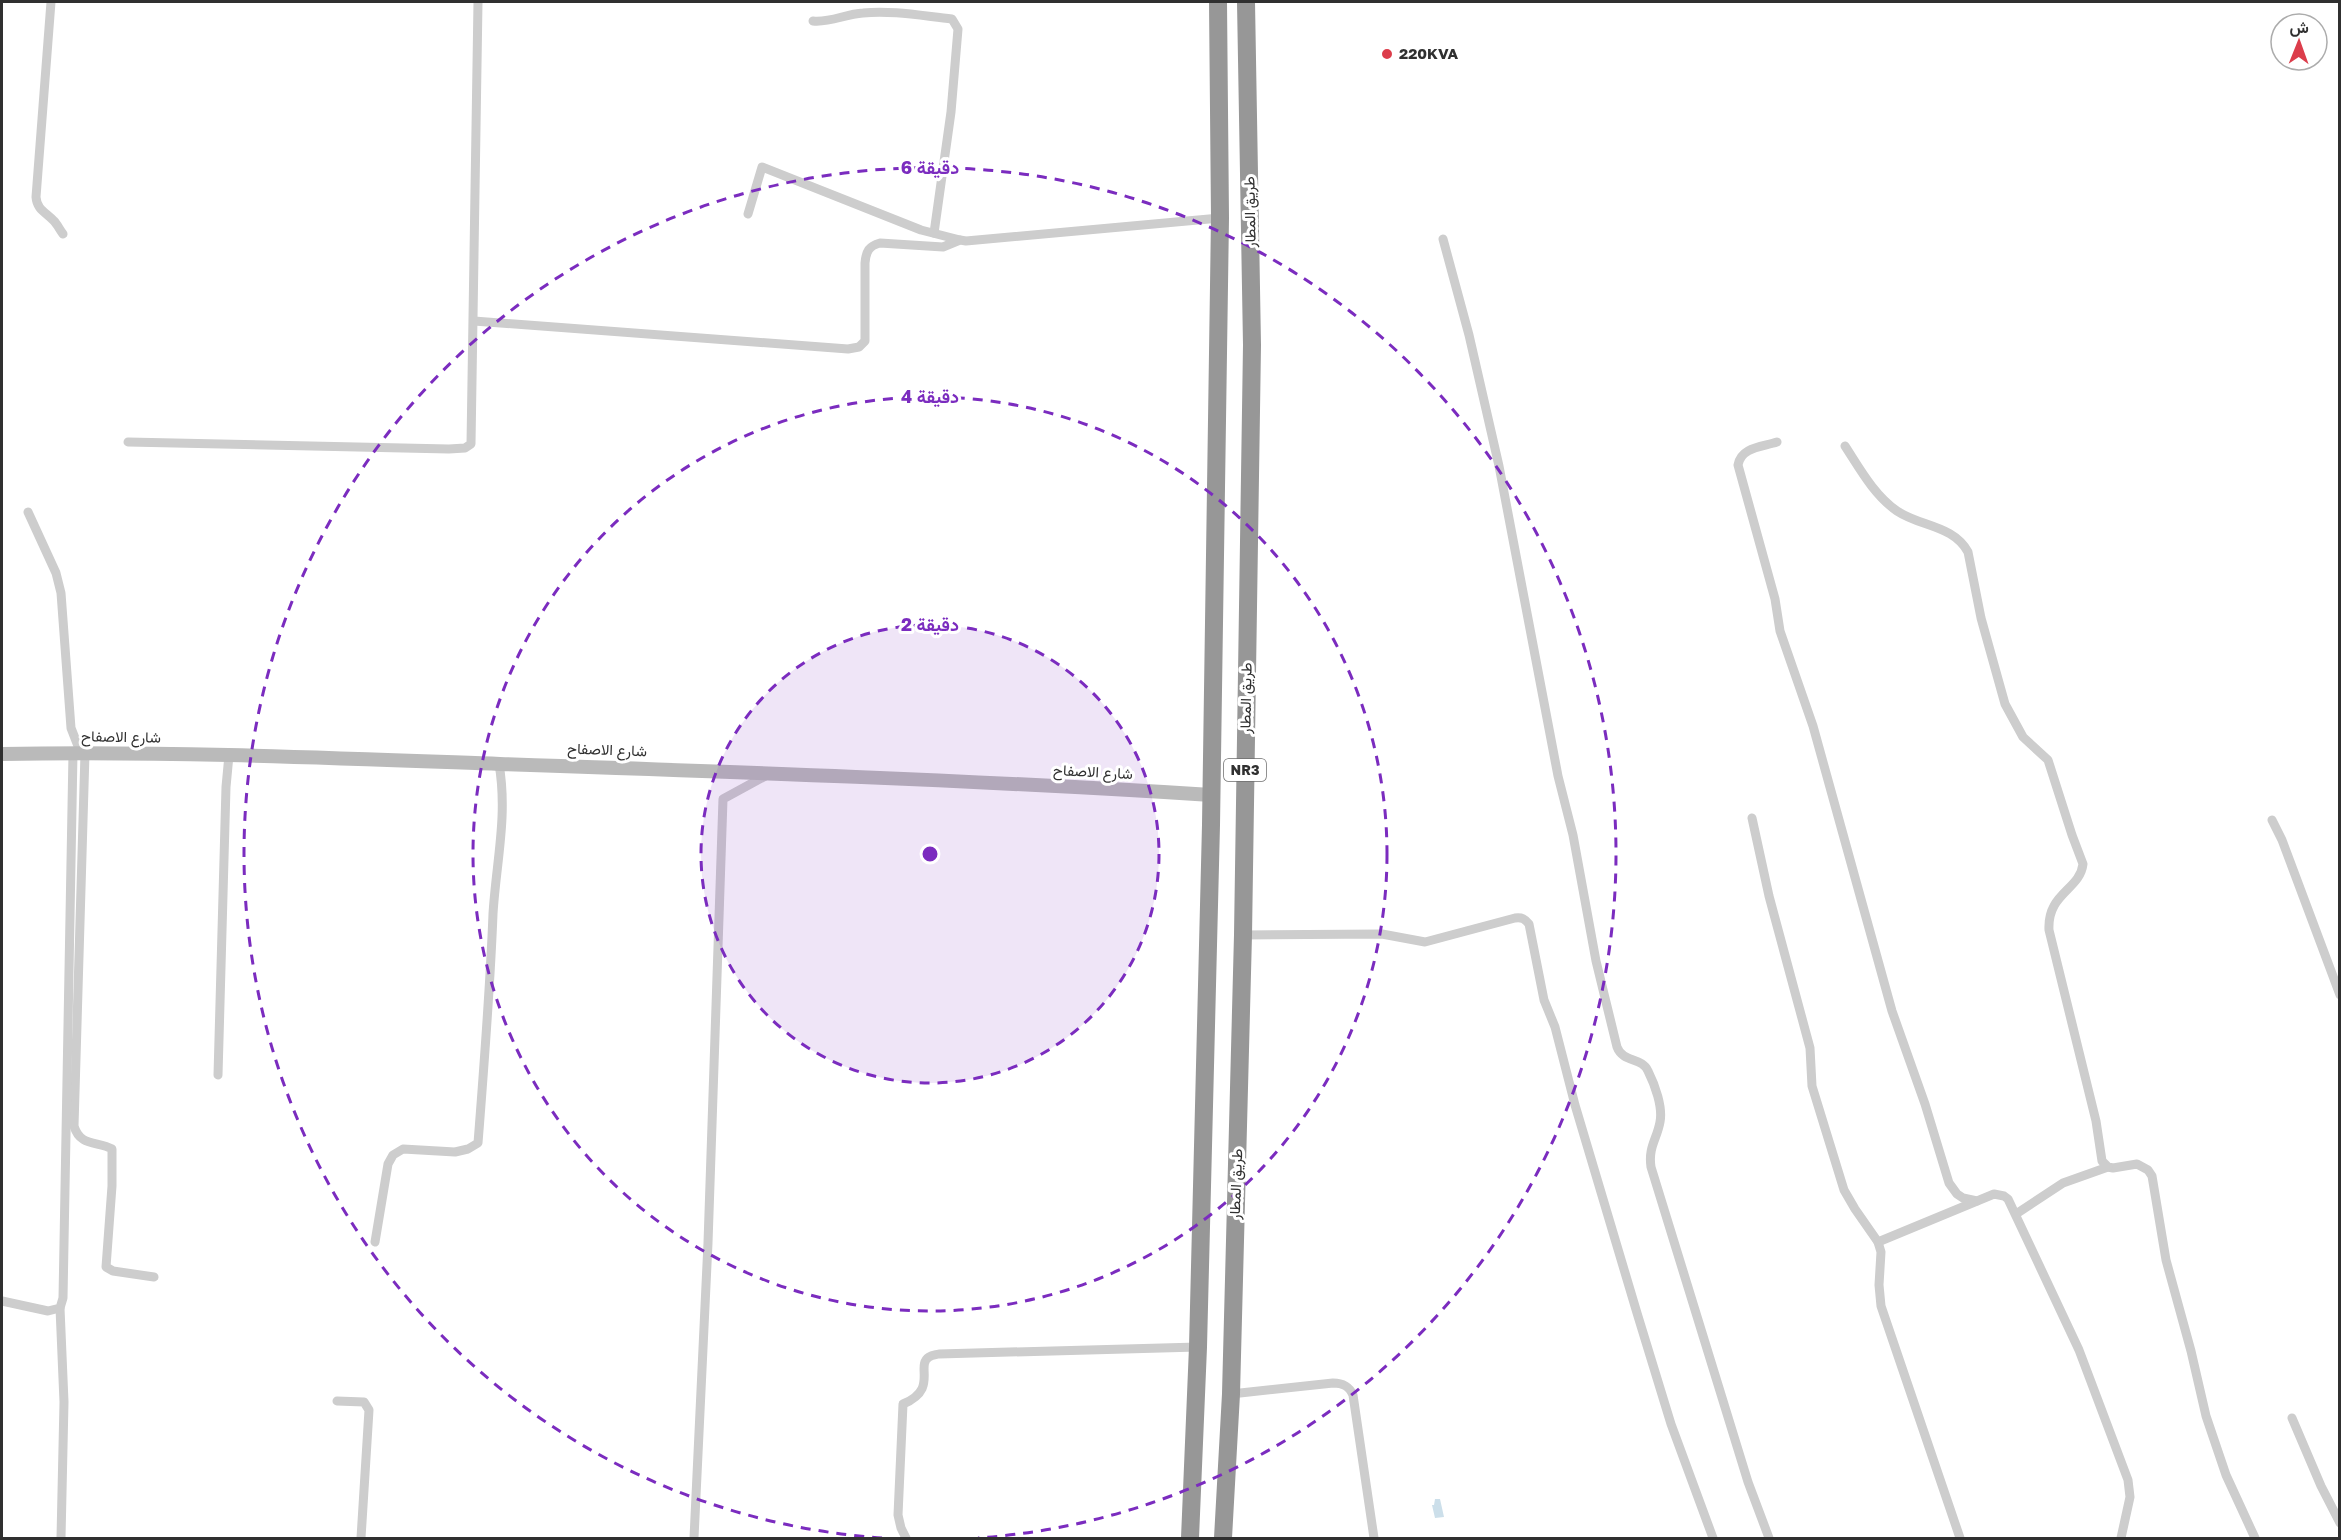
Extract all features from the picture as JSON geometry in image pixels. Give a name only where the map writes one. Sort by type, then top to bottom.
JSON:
[{"type":"highway","name":"طريق المطار","points":[[1190,1539],[1198,1347],[1211,795],[1221,218],[1218,2]]},
{"type":"highway","name":"طريق المطار","points":[[1223,1539],[1231,1394],[1243,935],[1252,345],[1246,2]]},
{"type":"street","points":[[51,2],[36,204],[54,221],[63,234]]},
{"type":"street","points":[[128,442],[465,448],[472,441],[478,2]]},
{"type":"street","points":[[813,21],[825,23],[840,16],[876,13],[952,19],[958,29],[951,112],[934,233]]},
{"type":"street","points":[[748,213],[762,167],[934,233],[966,241],[1221,218]]},
{"type":"street","points":[[1443,239],[1499,466],[1558,776],[1571,825],[1596,961],[1617,1047],[1624,1058],[1641,1063],[1647,1069],[1659,1102],[1660,1123],[1651,1148],[1651,1167],[1748,1482],[1769,1539]]},
{"type":"street","points":[[474,321],[848,349],[859,347],[865,341],[866,253],[872,246],[880,243],[943,247],[960,240]]},
{"type":"street","points":[[1777,442],[1746,451],[1740,457],[1738,465],[1775,599],[1780,631],[1819,747],[1860,890],[1883,983],[1925,1104],[1949,1183],[1963,1198],[1977,1201]]},
{"type":"street","points":[[1845,446],[1872,487],[1890,505],[1911,518],[1952,534],[1964,545],[1971,560],[1981,618],[2005,704],[2023,737],[2044,754],[2051,766],[2083,864],[2078,879],[2052,907],[2049,930],[2097,1121],[2102,1157],[2108,1167]]},
{"type":"street","points":[[28,512],[56,573],[61,593],[70,728],[79,753],[74,1126],[78,1136],[84,1141],[112,1149],[106,1267],[113,1271],[154,1277]]},
{"type":"street","points":[[61,1539],[64,1402],[60,1308],[64,1293],[79,753]]},
{"type":"street","name":"شارع الاصفاح","points":[[2,754],[229,756],[499,764],[908,778],[1211,795]]},
{"type":"street","points":[[218,1076],[225,786],[229,756]]},
{"type":"street","points":[[375,1242],[388,1164],[393,1155],[403,1149],[455,1152],[468,1149],[478,1143],[488,1031],[493,914],[502,834],[504,791],[499,764]]},
{"type":"street","points":[[694,1539],[708,1243],[723,799],[770,774]]},
{"type":"street","points":[[1752,818],[1769,896],[1810,1048],[1812,1086],[1844,1190],[1878,1242],[1881,1252],[1879,1285],[1881,1306],[1960,1539]]},
{"type":"street","points":[[2272,820],[2283,840],[2340,995]]},
{"type":"street","points":[[1243,935],[1382,934],[1425,942],[1515,918],[1523,918],[1527,921],[1544,1000],[1555,1027],[1575,1105],[1640,1324],[1675,1435],[1713,1539]]},
{"type":"street","points":[[2016,1214],[2063,1183],[2108,1167],[2137,1164],[2148,1170],[2152,1176],[2166,1260],[2206,1416],[2226,1475],[2255,1539]]},
{"type":"street","points":[[1878,1242],[1994,1194],[2004,1196],[2011,1203],[2079,1350],[2128,1480],[2129,1505],[2121,1539]]},
{"type":"street","points":[[2,1301],[48,1311],[60,1308]]},
{"type":"street","points":[[906,1539],[898,1515],[903,1404],[915,1399],[924,1388],[925,1362],[929,1357],[939,1354],[1198,1347]]},
{"type":"street","points":[[1231,1394],[1333,1383],[1349,1388],[1353,1395],[1374,1539]]},
{"type":"street","points":[[337,1401],[364,1402],[369,1410],[362,1539]]},
{"type":"street","points":[[2292,1418],[2321,1486],[2340,1523]]},
{"type":"water","points":[[1435,1499],[1440,1499],[1444,1517],[1435,1518],[1432,1505]]},
{"type":"place","name":"220KVA","points":[[1387,54]]}]
